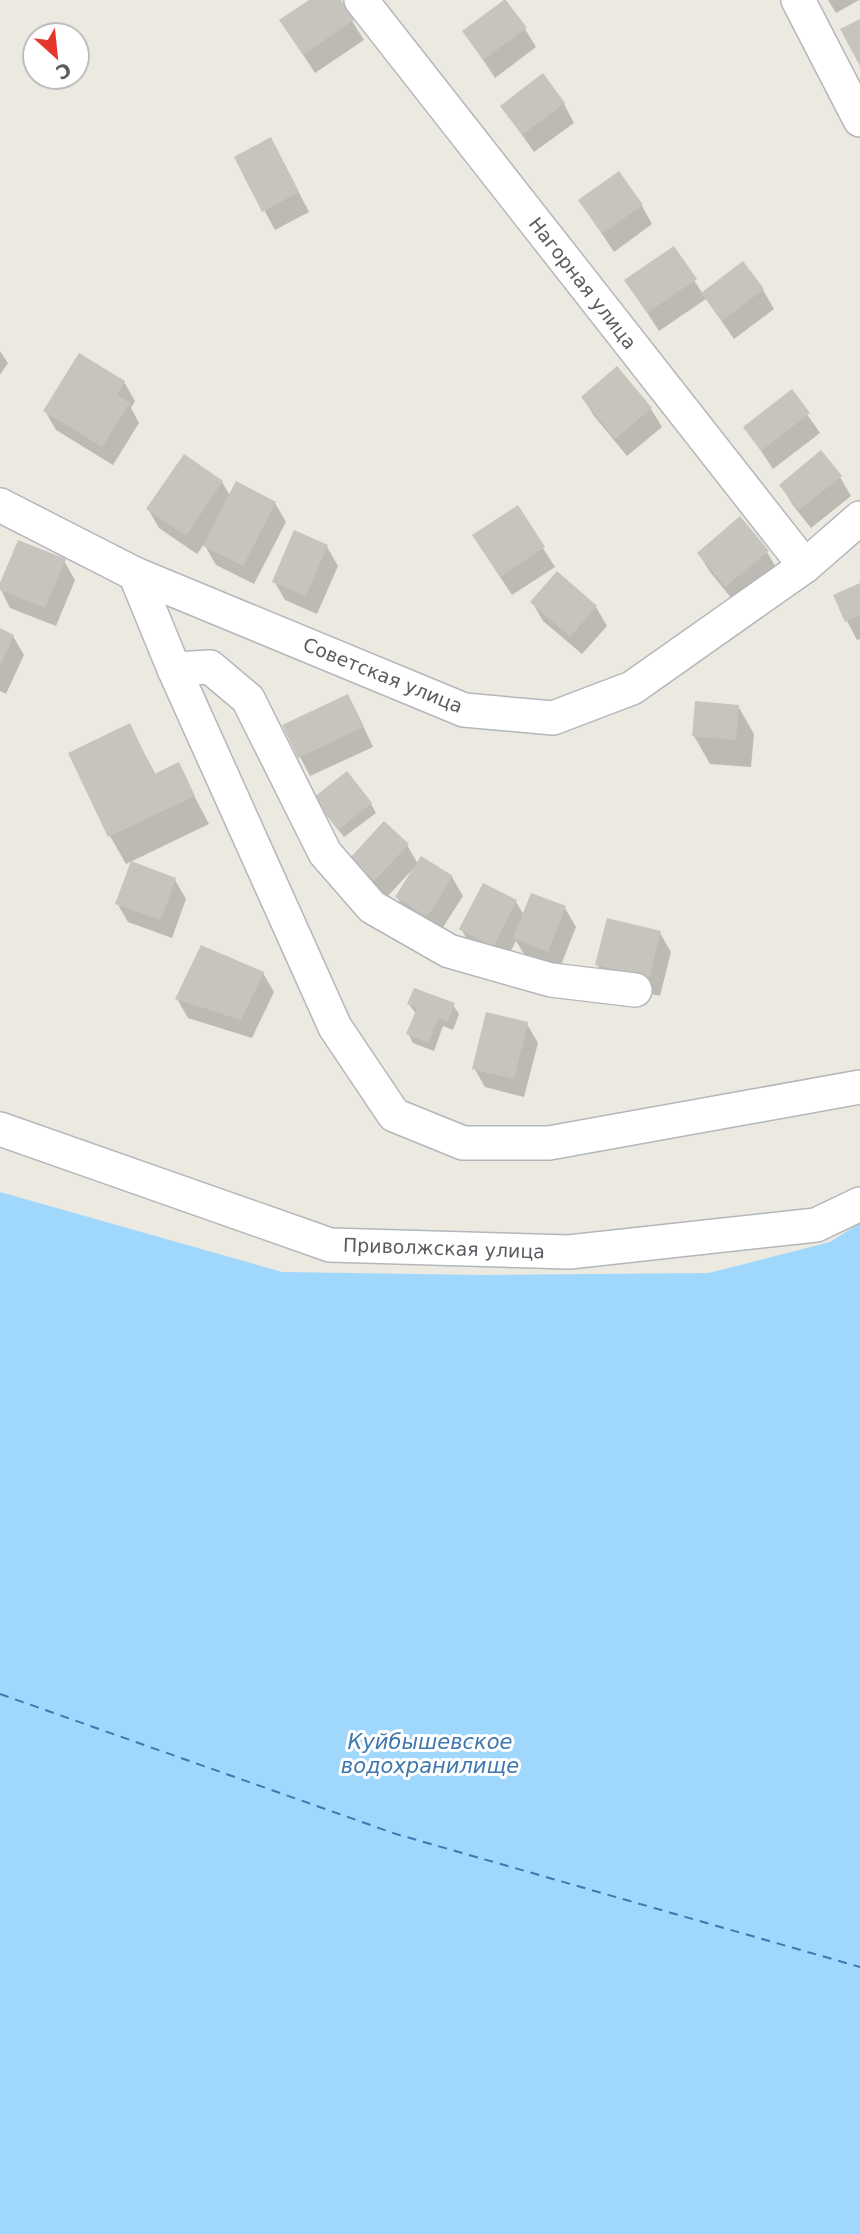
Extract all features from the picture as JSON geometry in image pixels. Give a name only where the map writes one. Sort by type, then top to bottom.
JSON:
[{"type":"street","name":"Нагорная улица","points":[[361,0],[805,566]]},
{"type":"street","points":[[798,0],[860,120]]},
{"type":"street","name":"Советская улица","points":[[0,505],[135,574],[464,710],[553,718],[632,688],[805,566],[860,518]]},
{"type":"street","points":[[135,574],[174,669],[335,1027],[394,1115],[463,1143],[549,1143],[860,1087]]},
{"type":"street","points":[[174,669],[210,667],[248,699],[325,853],[372,907],[449,951],[551,980],[635,990]]},
{"type":"street","name":"Приволжская улица","points":[[0,1129],[330,1245],[569,1252],[816,1224],[860,1204]]},
{"type":"water","name":"Куйбышевское водохранилище","points":[[0,1192],[282,1272],[482,1275],[709,1273],[830,1242],[860,1223],[860,2234],[0,2234]]},
{"type":"building","points":[[309,0],[341,0],[354,20],[303,55],[279,20]]},
{"type":"building","points":[[504,0],[527,28],[483,60],[462,31]]},
{"type":"building","points":[[860,19],[860,66],[840,29]]},
{"type":"building","points":[[543,73],[565,103],[522,135],[500,106]]},
{"type":"building","points":[[271,137],[299,192],[262,212],[234,157]]},
{"type":"building","points":[[619,171],[643,205],[602,234],[578,200]]},
{"type":"building","points":[[674,246],[697,279],[647,313],[624,280]]},
{"type":"building","points":[[743,261],[764,289],[722,321],[701,293]]},
{"type":"building","points":[[79,353],[125,381],[117,395],[130,403],[102,447],[43,411]]},
{"type":"building","points":[[617,366],[652,408],[615,439],[581,397]]},
{"type":"building","points":[[792,389],[810,413],[761,451],[743,427]]},
{"type":"building","points":[[821,450],[842,476],[799,510],[779,485]]},
{"type":"building","points":[[184,454],[223,481],[186,536],[146,509]]},
{"type":"building","points":[[236,481],[276,502],[243,566],[203,546]]},
{"type":"building","points":[[518,505],[545,547],[500,577],[472,535]]},
{"type":"building","points":[[740,516],[769,551],[725,587],[697,553]]},
{"type":"building","points":[[294,530],[328,545],[306,596],[272,582]]},
{"type":"building","points":[[18,540],[66,559],[45,608],[0,590],[0,583]]},
{"type":"building","points":[[557,571],[597,606],[570,637],[530,602]]},
{"type":"building","points":[[860,583],[860,615],[845,622],[833,595]]},
{"type":"building","points":[[0,628],[14,635],[0,666]]},
{"type":"building","points":[[348,694],[364,727],[298,758],[282,725]]},
{"type":"building","points":[[695,701],[739,705],[736,740],[692,736]]},
{"type":"building","points":[[130,723],[154,774],[179,762],[195,796],[108,837],[68,753]]},
{"type":"building","points":[[347,771],[372,803],[338,830],[313,798]]},
{"type":"building","points":[[384,821],[409,844],[374,881],[350,858]]},
{"type":"building","points":[[421,856],[453,876],[427,917],[395,897]]},
{"type":"building","points":[[131,861],[176,878],[161,920],[115,904]]},
{"type":"building","points":[[483,883],[517,900],[493,947],[459,929]]},
{"type":"building","points":[[531,893],[566,906],[548,952],[513,938]]},
{"type":"building","points":[[607,918],[661,931],[649,978],[595,965]]},
{"type":"building","points":[[201,945],[264,972],[241,1020],[175,999]]},
{"type":"building","points":[[414,988],[455,1003],[448,1022],[438,1018],[429,1043],[406,1034],[417,1008],[407,1004]]},
{"type":"building","points":[[486,1012],[528,1022],[514,1079],[472,1069]]},
{"type":"ferry route","points":[[0,1694],[396,1834],[860,1967]]}]
